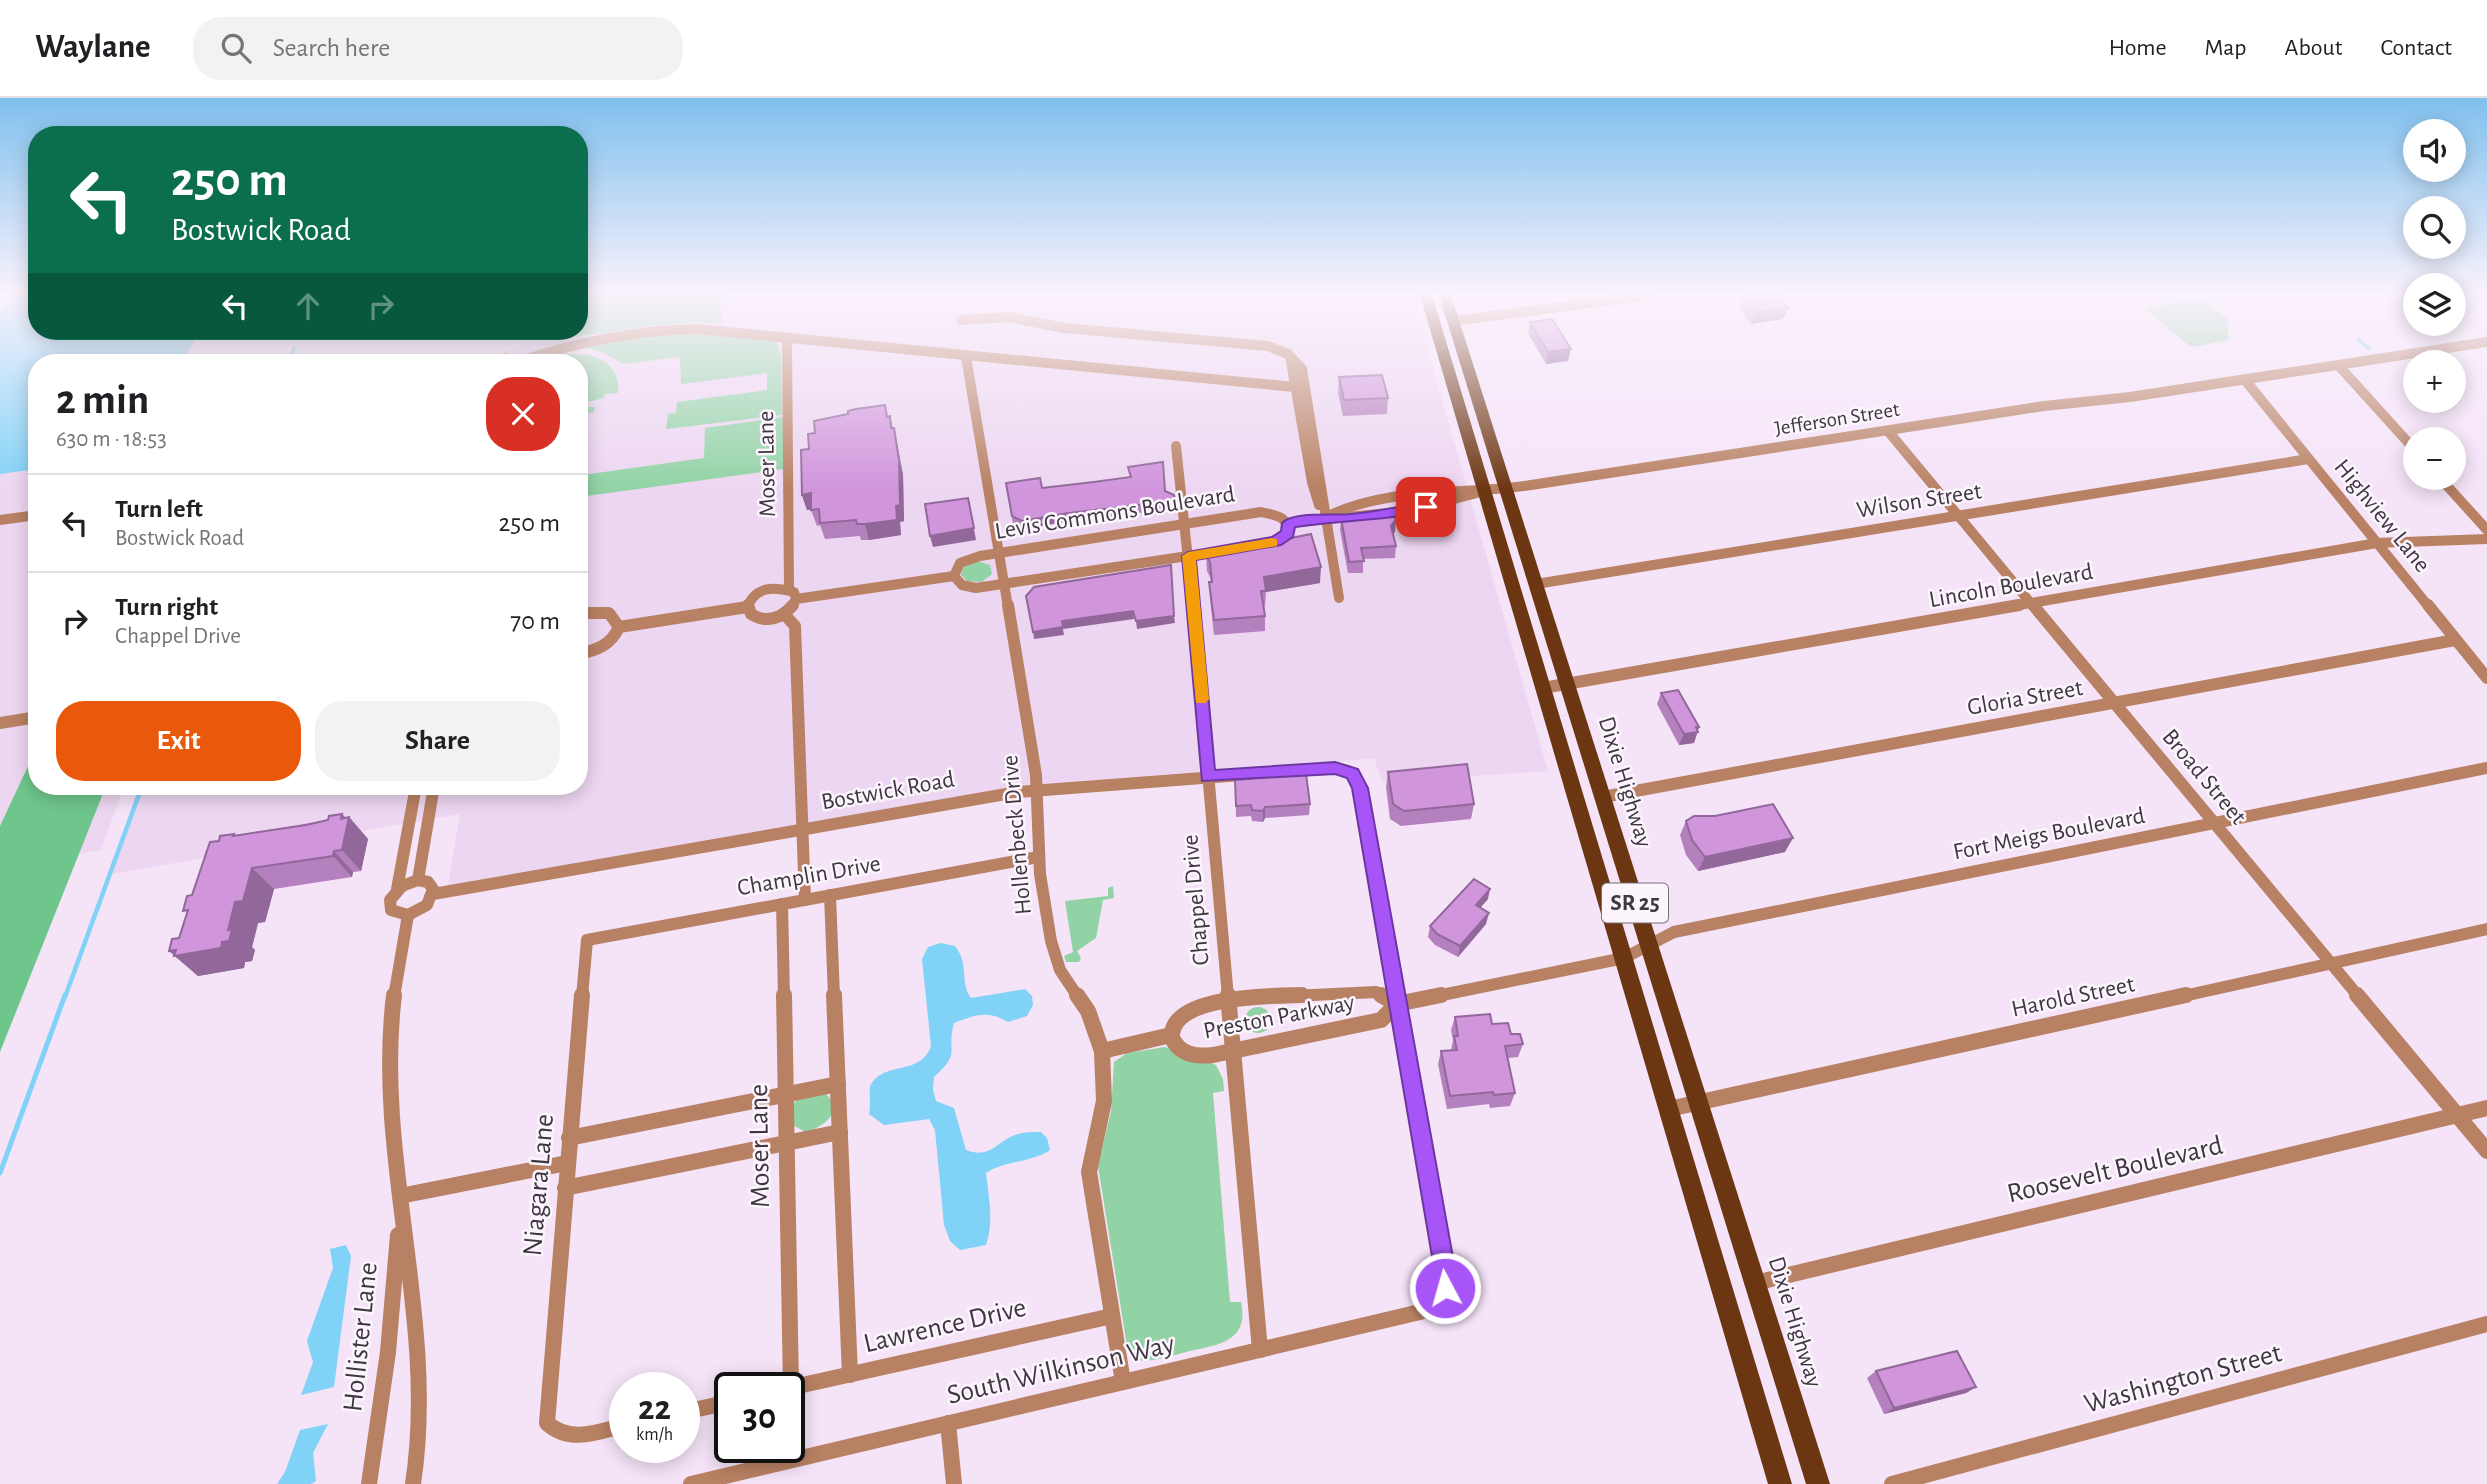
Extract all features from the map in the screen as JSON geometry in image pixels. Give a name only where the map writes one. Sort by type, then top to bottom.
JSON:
[{"type":"main road","name":"Dixie Highway","points":[[1445,360],[1780,1484]]},
{"type":"main road","name":"Dixie Highway","points":[[1466,360],[1818,1484]]},
{"type":"street","name":"Moser Lane","points":[[788,360],[791,468],[789,589]]},
{"type":"street","name":"Hollenbeck Drive","points":[[966,360],[1037,790],[1038,857],[1055,958],[1088,1011],[1102,1051],[1104,1101],[1089,1172],[1123,1382]]},
{"type":"street","points":[[1005,360],[1300,387]]},
{"type":"street","points":[[1291,360],[1300,387],[1311,482],[1324,518],[1339,598]]},
{"type":"street","name":"Jefferson Street","points":[[1484,490],[1527,486],[2378,360]]},
{"type":"street","points":[[2339,366],[2403,437]]},
{"type":"street","name":"Highview Lane","points":[[2245,380],[2487,678]]},
{"type":"street","name":"Broad Street","points":[[1888,431],[2487,1151]]},
{"type":"street","name":"Chappel Drive","points":[[1176,446],[1181,466],[1231,1051],[1260,1350]]},
{"type":"street","name":"Wilson Street","points":[[1536,584],[2308,458]]},
{"type":"street","name":"Levis Commons Boulevard","points":[[954,576],[960,563],[999,552],[1261,512],[1279,515],[1289,523],[1324,518],[1350,519],[1452,503],[1484,490]]},
{"type":"street","points":[[2451,490],[2487,530]]},
{"type":"street","points":[[0,520],[28,516]]},
{"type":"street","name":"Levis Commons Boulevard","points":[[954,576],[957,581],[969,587],[1188,556],[1276,541],[1288,533],[1289,523]]},
{"type":"street","name":"Lincoln Boulevard","points":[[1544,688],[2377,543],[2487,539]]},
{"type":"street","name":"Levis Commons Boulevard","points":[[796,599],[954,576]]},
{"type":"street","points":[[764,589],[789,589],[796,599],[794,607],[785,615],[768,619],[758,618],[749,612],[747,607],[753,596],[764,589]]},
{"type":"street","points":[[619,627],[747,607]]},
{"type":"street","points":[[588,613],[609,613],[615,617],[619,627],[614,637],[605,645],[588,651]]},
{"type":"street","points":[[785,615],[794,626],[805,900]]},
{"type":"street","name":"Gloria Street","points":[[1603,797],[2455,640]]},
{"type":"street","points":[[0,723],[28,719]]},
{"type":"street","name":"Fort Meigs Boulevard","points":[[1624,958],[1674,932],[2487,768]]},
{"type":"street","name":"Bostwick Road","points":[[433,894],[1037,790],[1208,776],[1343,769],[1353,773],[1360,788],[1397,1004]]},
{"type":"street","points":[[397,889],[418,880],[432,885],[433,894],[427,905],[408,915],[391,910],[390,900],[397,889],[414,795]]},
{"type":"street","points":[[418,880],[432,795]]},
{"type":"street","name":"Champlin Drive","points":[[587,940],[1038,857]]},
{"type":"street","points":[[830,895],[850,1375]]},
{"type":"street","name":"Moser Lane","points":[[782,904],[790,1372]]},
{"type":"street","name":"Hollister Lane","points":[[408,915],[394,988],[390,1040],[400,1196],[420,1380],[420,1435],[413,1484]]},
{"type":"street","name":"Harold Street","points":[[1669,1109],[2487,929]]},
{"type":"street","name":"Niagara Lane","points":[[587,940],[547,1423],[554,1431],[566,1436],[609,1428]]},
{"type":"street","name":"Preston Parkway","points":[[1397,1004],[1376,992],[1227,1001],[1183,1012],[1171,1027],[1171,1035],[1178,1047],[1190,1055],[1213,1055],[1381,1020],[1397,1004],[1624,958]]},
{"type":"street","name":"South Wilkinson Way","points":[[691,1484],[1420,1312],[1440,1300],[1445,1288],[1446,1274],[1397,1004]]},
{"type":"street","name":"Preston Parkway","points":[[1102,1051],[1171,1035]]},
{"type":"street","points":[[569,1138],[838,1084]]},
{"type":"street","name":"Roosevelt Boulevard","points":[[1755,1283],[2487,1108]]},
{"type":"street","points":[[565,1188],[840,1132]]},
{"type":"street","points":[[400,1196],[567,1163]]},
{"type":"street","name":"Hollister Lane","points":[[369,1484],[395,1296],[400,1196]]},
{"type":"street","name":"Lawrence Drive","points":[[805,1385],[1112,1316]]},
{"type":"street","name":"Washington Street","points":[[1892,1484],[2487,1324]]},
{"type":"street","points":[[948,1423],[954,1484]]},
{"type":"shaded area","points":[[588,360],[1430,360],[1548,771],[1382,782],[1374,758],[1208,776],[1018,792],[447,891],[460,814],[111,874],[139,795],[588,795]]},
{"type":"shaded area","points":[[28,470],[28,795],[121,795],[101,850],[0,866],[0,473]]},
{"type":"green space","points":[[588,360],[601,360],[611,367],[617,378],[618,393],[605,394],[604,398],[588,402]]},
{"type":"green space","points":[[616,360],[658,360],[623,364]]},
{"type":"green space","points":[[680,360],[781,360],[782,415],[666,429],[668,414],[676,413],[677,402],[767,390],[767,373],[681,384]]},
{"type":"green space","points":[[588,407],[595,407],[594,412],[588,413]]},
{"type":"green space","points":[[783,417],[784,469],[588,496],[588,474],[704,458],[705,428]]},
{"type":"green space","points":[[977,561],[990,565],[992,574],[982,582],[967,581],[961,575],[963,568]]},
{"type":"green space","points":[[28,766],[28,795],[102,795],[0,1052],[0,826]]},
{"type":"green space","points":[[1113,886],[1114,898],[1103,900],[1096,938],[1077,951],[1081,958],[1079,962],[1066,962],[1064,956],[1073,952],[1065,901],[1108,896],[1108,888]]},
{"type":"green space","points":[[1258,1007],[1267,1011],[1271,1020],[1267,1029],[1258,1033],[1249,1029],[1245,1020],[1249,1011]]},
{"type":"green space","points":[[1165,1047],[1216,1065],[1223,1079],[1224,1091],[1213,1093],[1230,1302],[1241,1302],[1242,1316],[1240,1326],[1228,1340],[1165,1358],[1143,1361],[1135,1358],[1127,1346],[1098,1166],[1111,1111],[1114,1062],[1127,1053]]},
{"type":"green space","points":[[826,1094],[831,1101],[833,1113],[825,1123],[806,1132],[794,1126],[792,1106],[798,1098]]},
{"type":"water","points":[[0,360],[28,360],[28,470],[0,474]]},
{"type":"water","points":[[941,943],[955,946],[960,953],[967,992],[971,998],[1025,989],[1032,996],[1033,1005],[1027,1016],[1008,1022],[994,1016],[981,1015],[954,1023],[951,1057],[934,1077],[936,1101],[954,1108],[966,1150],[989,1151],[1018,1134],[1041,1132],[1047,1138],[1050,1150],[986,1173],[990,1219],[986,1245],[960,1250],[950,1241],[944,1225],[935,1130],[929,1119],[884,1125],[869,1114],[870,1087],[875,1079],[891,1070],[919,1062],[931,1046],[922,959],[928,947]]},
{"type":"water","points":[[346,1245],[351,1256],[334,1387],[301,1395],[313,1362],[307,1341],[333,1268],[330,1249]]},
{"type":"water","points":[[328,1424],[313,1453],[316,1481],[311,1484],[277,1484],[285,1472],[300,1430]]},
{"type":"building","points":[[1382,375],[1388,398],[1344,400],[1339,377]]},
{"type":"building","points":[[885,405],[891,428],[894,428],[899,460],[900,505],[896,506],[897,520],[865,524],[857,524],[856,520],[820,523],[819,509],[811,510],[811,493],[802,495],[801,450],[809,449],[808,434],[815,433],[814,421],[848,414],[848,411],[856,409]]},
{"type":"building","points":[[1163,462],[1165,491],[1174,495],[1175,501],[1022,521],[1012,516],[1006,483],[1040,478],[1042,488],[1094,482],[1131,477],[1128,467]]},
{"type":"building","points":[[968,498],[974,528],[930,536],[925,504]]},
{"type":"building","points":[[1385,513],[1394,516],[1396,520],[1391,526],[1396,546],[1361,548],[1364,561],[1349,562],[1341,518]]},
{"type":"building","points":[[1311,534],[1321,567],[1264,577],[1266,591],[1261,591],[1265,616],[1214,620],[1209,582],[1212,582],[1210,562],[1206,555],[1211,550],[1251,546]]},
{"type":"building","points":[[1171,565],[1174,616],[1136,621],[1133,611],[1062,621],[1063,627],[1033,632],[1026,596],[1034,587]]},
{"type":"building","points":[[1678,690],[1699,727],[1696,727],[1698,732],[1684,734],[1661,693]]},
{"type":"building","points":[[1467,764],[1474,804],[1404,811],[1393,804],[1388,772]]},
{"type":"building","points":[[1306,774],[1310,804],[1265,807],[1263,811],[1252,810],[1251,805],[1236,806],[1235,780]]},
{"type":"building","points":[[1773,804],[1793,838],[1705,857],[1692,840],[1686,821],[1694,816],[1715,816]]},
{"type":"building","points":[[342,814],[341,819],[349,817],[342,850],[334,851],[333,856],[252,868],[243,901],[235,902],[228,930],[232,929],[229,941],[222,942],[221,948],[174,956],[176,950],[169,951],[172,939],[179,938],[188,910],[183,911],[187,896],[192,895],[210,842],[219,841],[220,836],[306,825]]},
{"type":"building","points":[[1474,879],[1490,889],[1476,905],[1489,913],[1460,946],[1437,934],[1430,926]]},
{"type":"building","points":[[1490,1014],[1492,1024],[1508,1023],[1511,1034],[1520,1034],[1523,1044],[1505,1046],[1515,1093],[1450,1096],[1441,1051],[1457,1050],[1454,1036],[1458,1036],[1455,1017]]},
{"type":"building","points":[[1957,1351],[1976,1387],[1894,1408],[1876,1371]]},
{"type":"waterway","points":[[65,997],[139,795]]},
{"type":"waterway","points":[[0,1173],[65,995]]},
{"type":"slow traffic","points":[[1201,699],[1188,556],[1272,542]]},
{"type":"route","points":[[1426,507],[1350,519],[1324,518],[1289,523],[1288,533],[1267,544],[1188,556],[1208,776],[1335,768],[1353,773],[1360,788],[1446,1274],[1445,1288]]}]
